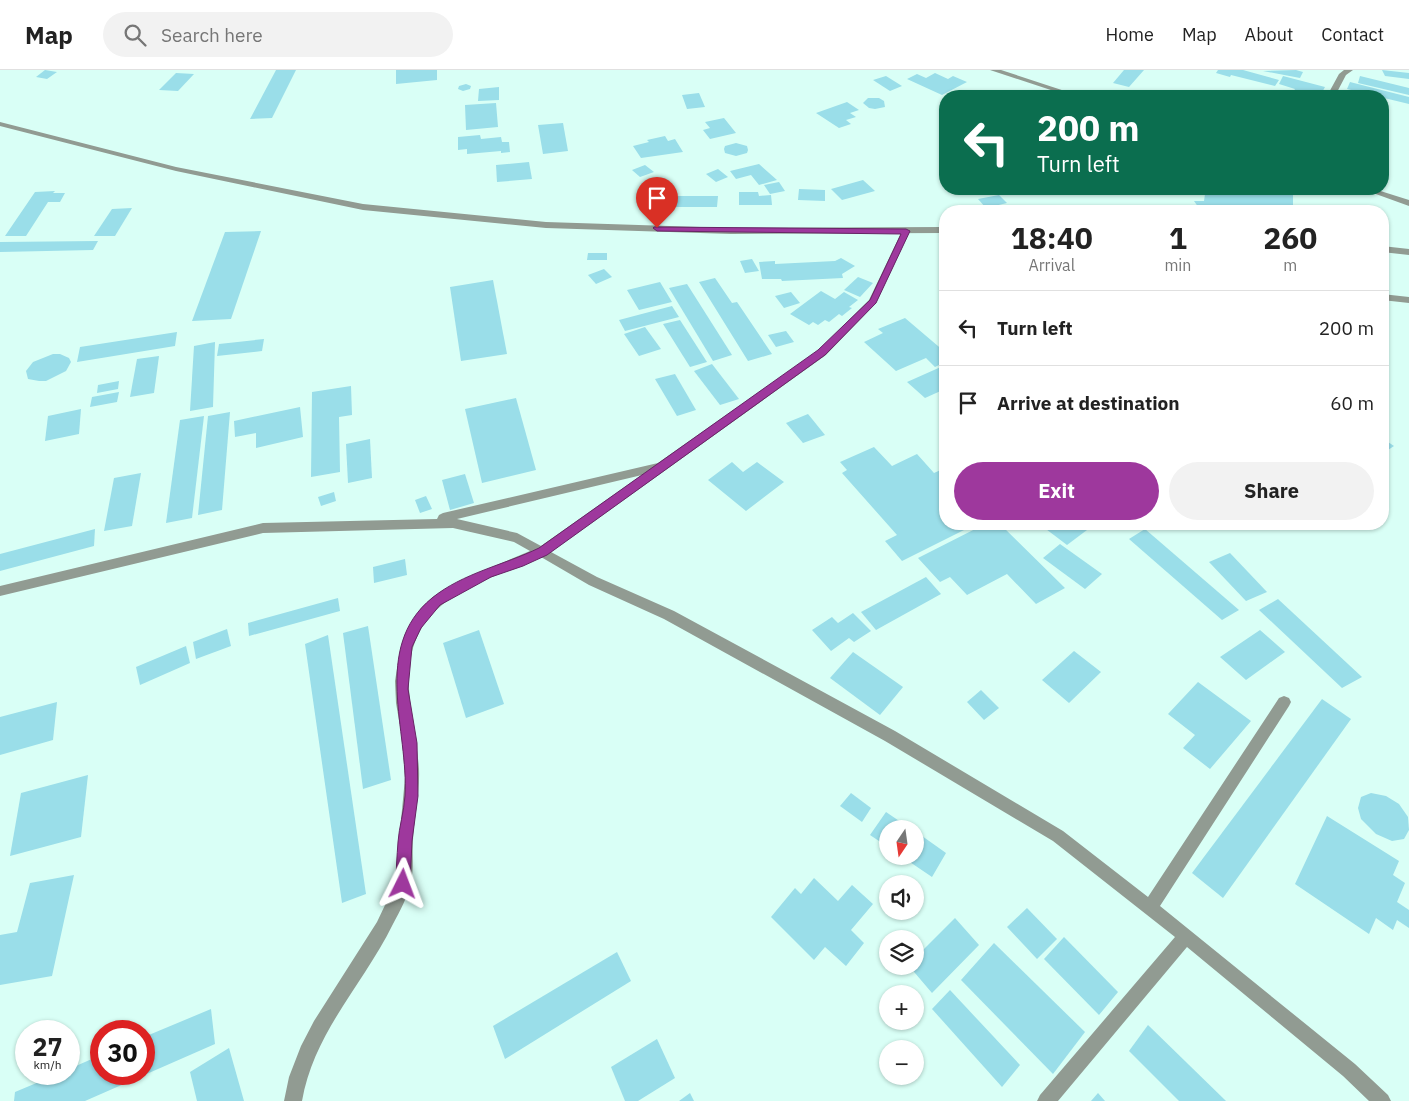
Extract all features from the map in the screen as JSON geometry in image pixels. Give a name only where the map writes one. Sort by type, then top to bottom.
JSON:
[{"type":"street","points":[[994,70],[1057,90]]},
{"type":"street","points":[[1334,90],[1343,74],[1349,70]]},
{"type":"street","points":[[1,125],[176,169],[363,207],[546,225],[731,231],[939,230]]},
{"type":"street","points":[[1384,195],[1409,203]]},
{"type":"street","points":[[293,1101],[294,1085],[309,1048],[371,950],[390,915],[403,884],[405,841],[412,796],[410,743],[402,689],[406,647],[416,624],[436,602],[464,584],[487,573],[519,563],[543,551],[592,518],[660,467],[822,352],[873,301],[906,231]]},
{"type":"street","points":[[1389,250],[1409,252]]},
{"type":"street","points":[[1389,298],[1409,300]]},
{"type":"street","points":[[423,523],[660,467]]},
{"type":"street","points":[[0,591],[263,528],[453,523],[516,538],[543,551],[593,580],[669,615],[890,736],[1058,836],[1186,936],[1349,1070],[1382,1101]]},
{"type":"street","points":[[1150,908],[1284,702]]},
{"type":"street","points":[[1046,1101],[1186,936]]},
{"type":"building","points":[[45,70],[57,72],[47,79],[36,77]]},
{"type":"building","points":[[276,70],[296,70],[272,118],[250,119]]},
{"type":"building","points":[[396,70],[437,70],[437,80],[396,84]]},
{"type":"building","points":[[1124,70],[1144,70],[1129,87],[1113,83]]},
{"type":"building","points":[[1218,70],[1243,70],[1279,80],[1275,86],[1216,73]]},
{"type":"building","points":[[1296,70],[1303,72],[1300,78],[1263,71]]},
{"type":"building","points":[[1382,70],[1409,73],[1409,79],[1385,76]]},
{"type":"building","points":[[176,73],[194,74],[178,91],[159,90]]},
{"type":"building","points":[[935,73],[948,79],[953,76],[967,82],[952,90],[939,90],[939,94],[907,79],[917,74],[926,78]]},
{"type":"building","points":[[886,76],[902,86],[890,91],[873,80]]},
{"type":"building","points":[[1283,76],[1325,87],[1323,90],[1294,90],[1279,84]]},
{"type":"building","points":[[1360,76],[1409,88],[1409,95],[1389,90],[1358,83]]},
{"type":"building","points":[[1350,82],[1381,90],[1351,90],[1347,89]]},
{"type":"building","points":[[466,84],[471,86],[470,89],[463,91],[458,89],[459,86]]},
{"type":"building","points":[[499,87],[499,100],[478,101],[479,89]]},
{"type":"building","points":[[1389,92],[1409,97],[1409,104],[1389,99]]},
{"type":"building","points":[[699,93],[705,107],[687,109],[682,95]]},
{"type":"building","points":[[868,98],[879,98],[884,101],[885,107],[869,108],[863,103]]},
{"type":"building","points":[[847,102],[859,110],[850,113],[856,117],[846,120],[851,124],[839,128],[816,113]]},
{"type":"building","points":[[496,103],[498,127],[466,130],[465,105]]},
{"type":"building","points":[[724,118],[736,133],[710,139],[703,130],[710,128],[705,122]]},
{"type":"building","points":[[563,123],[568,151],[543,154],[538,125]]},
{"type":"building","points":[[480,135],[481,139],[501,137],[502,142],[509,142],[510,152],[467,154],[467,149],[458,150],[458,137]]},
{"type":"building","points":[[665,136],[668,141],[675,139],[683,152],[641,158],[633,146],[649,142],[647,140]]},
{"type":"building","points":[[736,143],[747,146],[747,153],[736,156],[725,153],[725,146]]},
{"type":"building","points":[[529,162],[532,179],[497,182],[496,165]]},
{"type":"building","points":[[759,164],[777,180],[759,185],[751,175],[736,179],[730,171]]},
{"type":"building","points":[[645,165],[654,172],[640,177],[632,170]]},
{"type":"building","points":[[718,169],[728,177],[716,182],[706,174]]},
{"type":"building","points":[[863,180],[875,191],[842,200],[831,189]]},
{"type":"building","points":[[779,182],[785,191],[770,194],[764,185]]},
{"type":"building","points":[[799,189],[825,190],[825,201],[798,200]]},
{"type":"building","points":[[55,191],[53,193],[65,193],[60,202],[48,202],[26,236],[5,236],[35,192]]},
{"type":"building","points":[[739,192],[758,192],[759,196],[771,195],[772,205],[739,205]]},
{"type":"building","points":[[999,195],[1007,203],[983,205],[978,199]]},
{"type":"building","points":[[1205,195],[1293,195],[1293,205],[1197,205],[1194,201],[1204,201]]},
{"type":"building","points":[[652,196],[718,196],[717,207],[650,207]]},
{"type":"building","points":[[132,208],[115,236],[94,236],[112,209]]},
{"type":"building","points":[[261,231],[231,319],[192,321],[225,232]]},
{"type":"building","points":[[98,241],[93,250],[0,252],[0,242]]},
{"type":"building","points":[[588,253],[607,253],[607,260],[587,260]]},
{"type":"building","points":[[841,258],[855,266],[842,274],[843,278],[782,281],[781,279],[762,279],[759,262],[775,261],[775,264],[835,261]]},
{"type":"building","points":[[752,259],[759,271],[745,273],[740,261]]},
{"type":"building","points":[[604,269],[612,277],[596,284],[588,275]]},
{"type":"building","points":[[858,277],[873,283],[860,297],[844,290]]},
{"type":"building","points":[[715,278],[732,303],[737,302],[772,354],[748,361],[699,282]]},
{"type":"building","points":[[493,280],[507,354],[461,361],[450,287]]},
{"type":"building","points":[[660,282],[672,302],[639,310],[627,290]]},
{"type":"building","points":[[687,284],[732,355],[713,361],[669,288]]},
{"type":"building","points":[[821,291],[835,299],[844,292],[858,300],[842,316],[839,314],[829,322],[825,320],[818,325],[813,322],[809,325],[790,314]]},
{"type":"building","points":[[791,292],[800,303],[784,308],[775,296]]},
{"type":"building","points":[[672,306],[679,317],[625,331],[619,320]]},
{"type":"building","points":[[905,318],[939,347],[939,365],[935,367],[926,358],[896,371],[864,342],[883,333],[878,329]]},
{"type":"building","points":[[680,320],[707,362],[690,367],[663,324]]},
{"type":"building","points":[[645,327],[661,349],[639,356],[624,334]]},
{"type":"building","points":[[786,331],[794,342],[776,347],[768,335]]},
{"type":"building","points":[[177,332],[175,346],[77,362],[80,347]]},
{"type":"building","points":[[264,339],[262,351],[217,356],[219,344]]},
{"type":"building","points":[[215,342],[213,407],[190,411],[194,346]]},
{"type":"building","points":[[53,354],[60,354],[69,358],[71,362],[66,371],[46,381],[28,379],[26,371],[33,362]]},
{"type":"building","points":[[159,356],[154,393],[130,397],[137,359]]},
{"type":"building","points":[[712,364],[739,399],[720,405],[694,371]]},
{"type":"building","points":[[939,368],[939,392],[925,398],[907,382]]},
{"type":"building","points":[[675,374],[696,410],[677,416],[655,379]]},
{"type":"building","points":[[119,381],[118,389],[97,393],[98,385]]},
{"type":"building","points":[[351,386],[352,415],[339,417],[340,472],[311,477],[312,392]]},
{"type":"building","points":[[119,392],[117,402],[90,407],[92,397]]},
{"type":"building","points":[[516,398],[536,470],[482,483],[465,409]]},
{"type":"building","points":[[300,407],[303,437],[256,448],[256,433],[235,437],[234,421]]},
{"type":"building","points":[[81,409],[79,434],[45,441],[48,416]]},
{"type":"building","points":[[230,412],[222,510],[198,515],[208,416]]},
{"type":"building","points":[[808,414],[825,435],[803,443],[786,423]]},
{"type":"building","points":[[204,416],[192,518],[166,523],[180,420]]},
{"type":"building","points":[[370,439],[372,478],[348,483],[346,444]]},
{"type":"building","points":[[1389,443],[1394,446],[1389,449]]},
{"type":"building","points":[[874,447],[892,466],[917,454],[934,473],[939,471],[939,530],[964,530],[902,561],[885,541],[897,535],[842,473],[847,470],[840,462]]},
{"type":"building","points":[[732,462],[743,472],[757,462],[784,482],[746,511],[708,480]]},
{"type":"building","points":[[141,473],[132,526],[104,531],[114,478]]},
{"type":"building","points":[[465,474],[474,503],[450,510],[442,480]]},
{"type":"building","points":[[334,492],[336,501],[321,506],[318,497]]},
{"type":"building","points":[[426,496],[432,509],[420,513],[415,500]]},
{"type":"building","points":[[95,529],[94,546],[0,571],[0,554]]},
{"type":"building","points":[[973,530],[1006,530],[1065,588],[1036,604],[1007,574],[967,595],[950,577],[940,582],[918,558]]},
{"type":"building","points":[[1047,530],[1087,530],[1067,545]]},
{"type":"building","points":[[1146,530],[1239,610],[1222,620],[1129,539]]},
{"type":"building","points":[[1060,544],[1102,574],[1085,589],[1043,558]]},
{"type":"building","points":[[1230,553],[1267,592],[1246,601],[1209,562]]},
{"type":"building","points":[[405,559],[407,575],[374,583],[373,567]]},
{"type":"building","points":[[926,577],[941,594],[876,630],[861,612]]},
{"type":"building","points":[[338,598],[340,611],[249,636],[248,623]]},
{"type":"building","points":[[1278,599],[1362,677],[1342,688],[1259,610]]},
{"type":"building","points":[[853,613],[871,631],[854,642],[849,638],[831,651],[812,630],[832,617],[838,623]]},
{"type":"building","points":[[368,626],[391,780],[363,789],[343,633]]},
{"type":"building","points":[[227,629],[231,646],[196,659],[193,642]]},
{"type":"building","points":[[479,630],[504,704],[466,718],[443,643]]},
{"type":"building","points":[[1260,630],[1285,652],[1246,680],[1220,657]]},
{"type":"building","points":[[328,635],[366,894],[342,903],[305,644]]},
{"type":"building","points":[[186,646],[190,663],[140,685],[136,667]]},
{"type":"building","points":[[1074,651],[1101,672],[1069,703],[1042,680]]},
{"type":"building","points":[[853,652],[903,687],[880,715],[830,678]]},
{"type":"building","points":[[1198,682],[1251,721],[1210,769],[1183,748],[1195,735],[1168,714]]},
{"type":"building","points":[[981,690],[999,708],[984,720],[967,702]]},
{"type":"building","points":[[1322,699],[1351,719],[1223,898],[1192,873]]},
{"type":"building","points":[[57,702],[53,740],[0,755],[0,717]]},
{"type":"building","points":[[88,775],[81,837],[10,856],[21,793]]},
{"type":"building","points":[[851,793],[871,808],[862,822],[840,806]]},
{"type":"building","points":[[1371,793],[1386,796],[1399,804],[1408,817],[1409,830],[1404,839],[1392,841],[1376,834],[1361,819],[1358,808],[1361,797]]},
{"type":"building","points":[[886,812],[898,820],[880,820]]},
{"type":"building","points":[[1327,816],[1399,861],[1393,875],[1405,883],[1397,902],[1409,910],[1409,928],[1397,920],[1393,930],[1376,918],[1369,934],[1295,884]]},
{"type":"building","points":[[879,822],[879,841],[870,835]]},
{"type":"building","points":[[924,837],[946,853],[932,877],[914,865],[924,865]]},
{"type":"building","points":[[74,875],[52,976],[0,985],[0,935],[17,932],[30,883]]},
{"type":"building","points":[[814,878],[838,901],[852,885],[873,904],[851,930],[864,943],[846,966],[825,947],[814,960],[771,917],[795,888],[801,894]]},
{"type":"building","points":[[1027,908],[1057,939],[1037,959],[1007,927]]},
{"type":"building","points":[[955,918],[979,945],[932,993],[917,975],[924,975],[924,949]]},
{"type":"building","points":[[1064,937],[1118,992],[1099,1015],[1044,959]]},
{"type":"building","points":[[994,943],[1085,1032],[1053,1074],[961,980]]},
{"type":"building","points":[[617,952],[631,981],[505,1059],[493,1026]]},
{"type":"building","points":[[950,990],[1020,1065],[1002,1087],[932,1009]]},
{"type":"building","points":[[211,1009],[215,1044],[155,1070],[155,1032]]},
{"type":"building","points":[[1148,1025],[1226,1101],[1179,1101],[1129,1051]]},
{"type":"building","points":[[657,1039],[675,1078],[638,1101],[625,1101],[611,1067]]},
{"type":"building","points":[[229,1048],[244,1101],[197,1101],[190,1072]]},
{"type":"building","points":[[90,1060],[90,1085],[121,1085],[85,1101],[14,1101],[15,1092],[32,1085],[80,1085],[80,1064]]},
{"type":"building","points":[[690,1093],[694,1101],[679,1101]]},
{"type":"building","points":[[1098,1093],[1105,1101],[1091,1101]]},
{"type":"route","points":[[403,884],[405,841],[412,796],[410,743],[402,689],[406,647],[416,624],[436,602],[464,584],[487,573],[519,563],[543,551],[592,518],[614,500],[822,352],[873,301],[906,231],[731,231],[657,228]]}]
